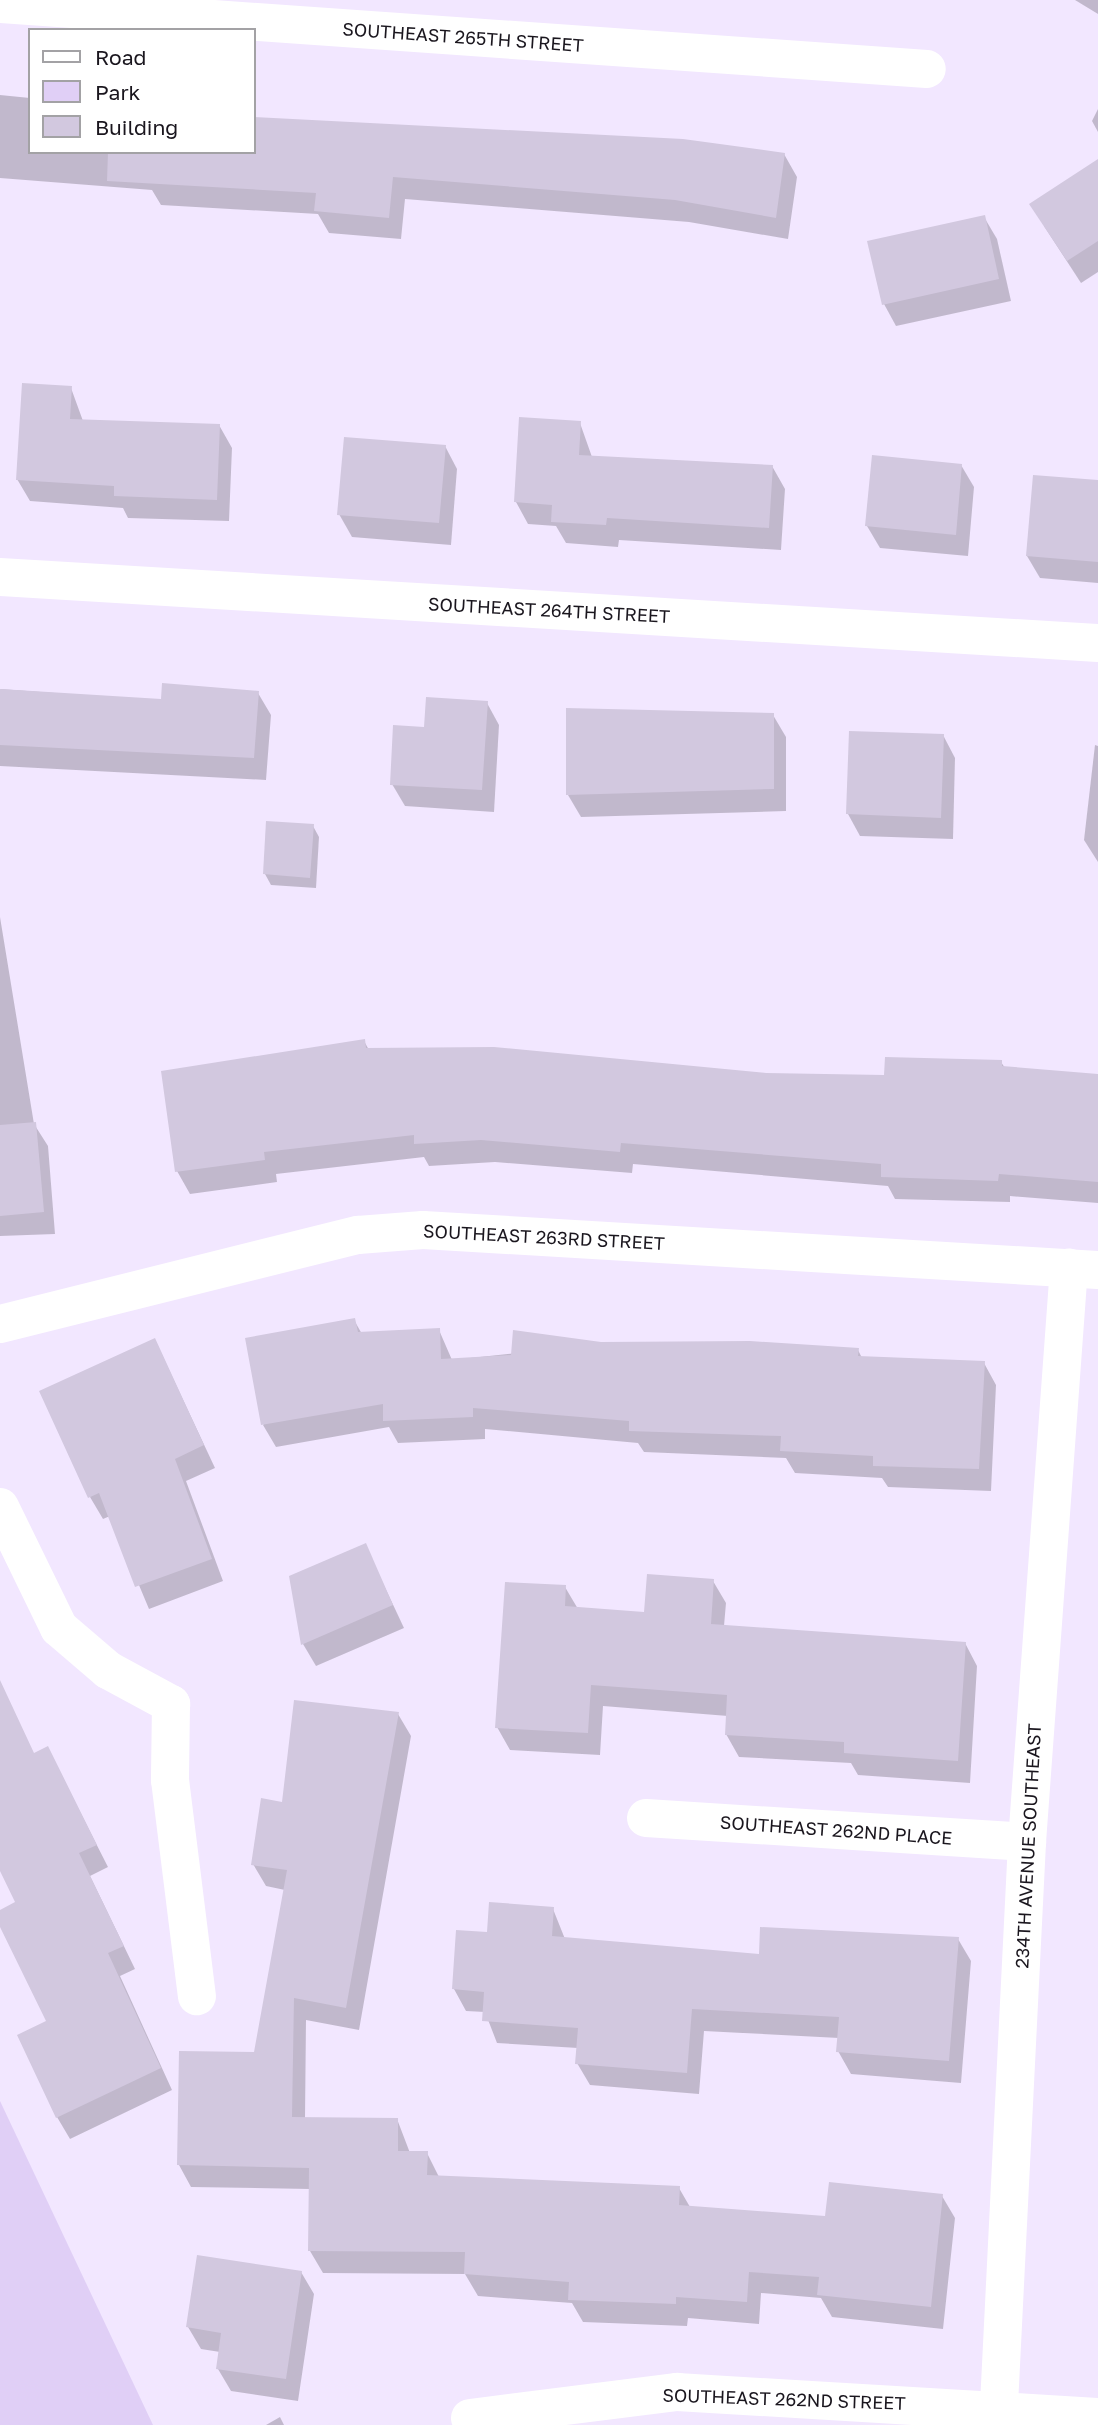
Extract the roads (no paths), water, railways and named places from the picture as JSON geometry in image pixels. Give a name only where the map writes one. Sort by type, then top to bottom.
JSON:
[{"type":"street","name":"SOUTHEAST 265TH STREET","points":[[0,4],[345,14],[927,69]]},
{"type":"street","name":"SOUTHEAST 264TH STREET","points":[[0,577],[1098,643]]},
{"type":"street","name":"SOUTHEAST 263RD STREET","points":[[0,1324],[358,1235],[424,1230],[1084,1269]]},
{"type":"street","name":"234TH AVENUE SOUTHEAST","points":[[998,2417],[1027,1842],[1084,1269]]},
{"type":"street","points":[[0,1507],[59,1628],[108,1670],[171,1704],[170,1780],[197,1996]]},
{"type":"street","name":"SOUTHEAST 262ND PLACE","points":[[646,1818],[1027,1842]]},
{"type":"street","name":"SOUTHEAST 262ND STREET","points":[[470,2418],[677,2392],[998,2417],[1098,2417]]}]
